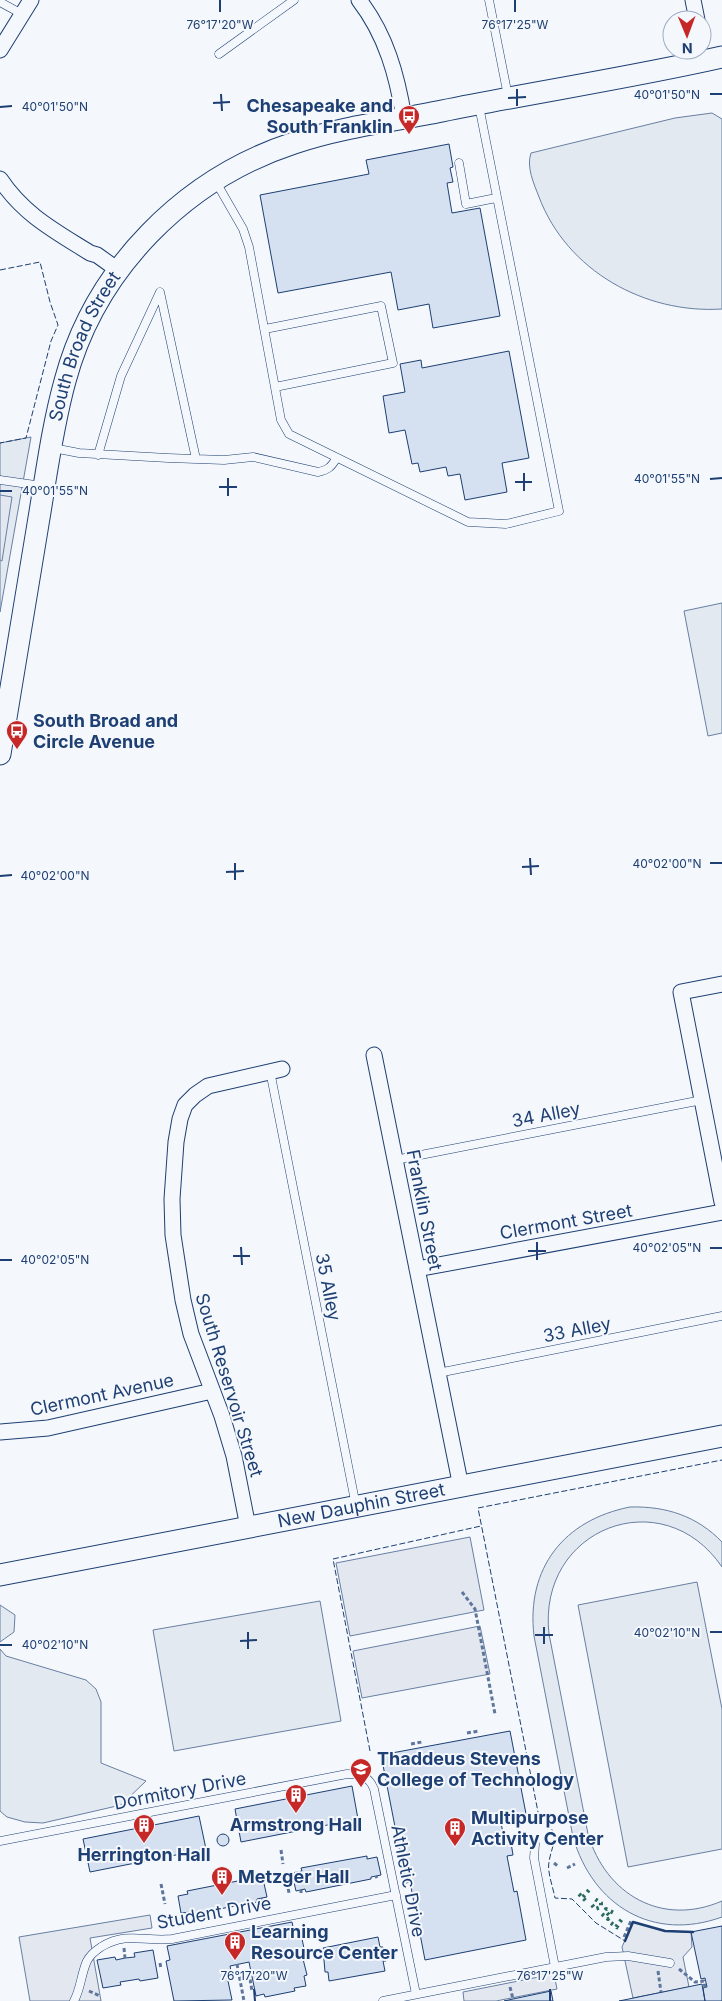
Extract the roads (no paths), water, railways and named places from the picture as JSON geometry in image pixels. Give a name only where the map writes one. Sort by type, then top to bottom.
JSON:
[{"type":"main road","name":"South Broad Street","points":[[0,754],[3,714],[65,380],[77,344],[91,313],[133,250],[157,225],[215,180],[269,152],[294,143],[404,118],[509,99],[687,60]]},
{"type":"main road","name":"New Dauphin Street","points":[[0,1576],[722,1436]]},
{"type":"street","points":[[0,50],[31,0]]},
{"type":"street","points":[[359,0],[377,26],[388,52],[404,118]]},
{"type":"street","points":[[0,179],[17,203],[38,221],[90,253],[97,255],[118,270]]},
{"type":"street","points":[[722,984],[681,992],[722,1202]]},
{"type":"street","name":"Franklin Street","points":[[374,1054],[461,1487]]},
{"type":"street","name":"South Reservoir Street","points":[[248,1527],[234,1456],[222,1416],[191,1334],[182,1300],[173,1235],[172,1199],[176,1142],[180,1119],[185,1105],[194,1095],[208,1086],[276,1070]]},
{"type":"street","name":"Clermont Street","points":[[417,1269],[722,1212]]},
{"type":"street","name":"Clermont Avenue","points":[[0,1432],[48,1428],[212,1391]]},
{"type":"lane","points":[[219,54],[294,0]]},
{"type":"lane","points":[[489,0],[509,99]]},
{"type":"lane","points":[[0,2],[22,14]]},
{"type":"lane","points":[[215,180],[244,229],[282,420],[289,434],[336,459],[468,522],[506,524],[559,511],[479,104]]},
{"type":"lane","points":[[459,163],[466,204],[496,198]]},
{"type":"lane","points":[[98,455],[121,376],[160,292],[196,459]]},
{"type":"lane","points":[[265,329],[381,306],[393,363],[275,387]]},
{"type":"lane","points":[[51,448],[98,455],[224,460],[253,457],[318,472],[326,471],[332,467],[336,459]]},
{"type":"lane","points":[[0,480],[44,487]]},
{"type":"lane","name":"35 Alley","points":[[276,1070],[356,1508]]},
{"type":"lane","name":"34 Alley","points":[[395,1160],[702,1100]]},
{"type":"lane","name":"33 Alley","points":[[438,1374],[722,1316]]},
{"type":"lane","name":"Dormitory Drive","points":[[0,1841],[348,1774],[365,1777]]},
{"type":"lane","name":"Athletic Drive","points":[[365,1777],[374,1788],[416,1994]]},
{"type":"lane","points":[[535,1844],[534,1858],[554,1967]]},
{"type":"lane","name":"Student Drive","points":[[74,2001],[79,1992],[90,1957],[116,1939],[128,1937],[154,1940],[172,1938],[396,1894]]},
{"type":"lane","points":[[383,2001],[617,1956],[670,1963]]},
{"type":"place","name":"Chesapeake and South Franklin","points":[[409,135]]},
{"type":"place","name":"South Broad and Circle Avenue","points":[[17,750]]},
{"type":"place","name":"Thaddeus Stevens College of Technology","points":[[361,1788]]},
{"type":"place","name":"Armstrong Hall","points":[[296,1814]]},
{"type":"place","name":"Herrington Hall","points":[[144,1844]]},
{"type":"place","name":"Multipurpose Activity Center","points":[[455,1847]]},
{"type":"place","name":"Metzger Hall","points":[[222,1896]]},
{"type":"place","name":"Learning Resource Center","points":[[235,1961]]}]
